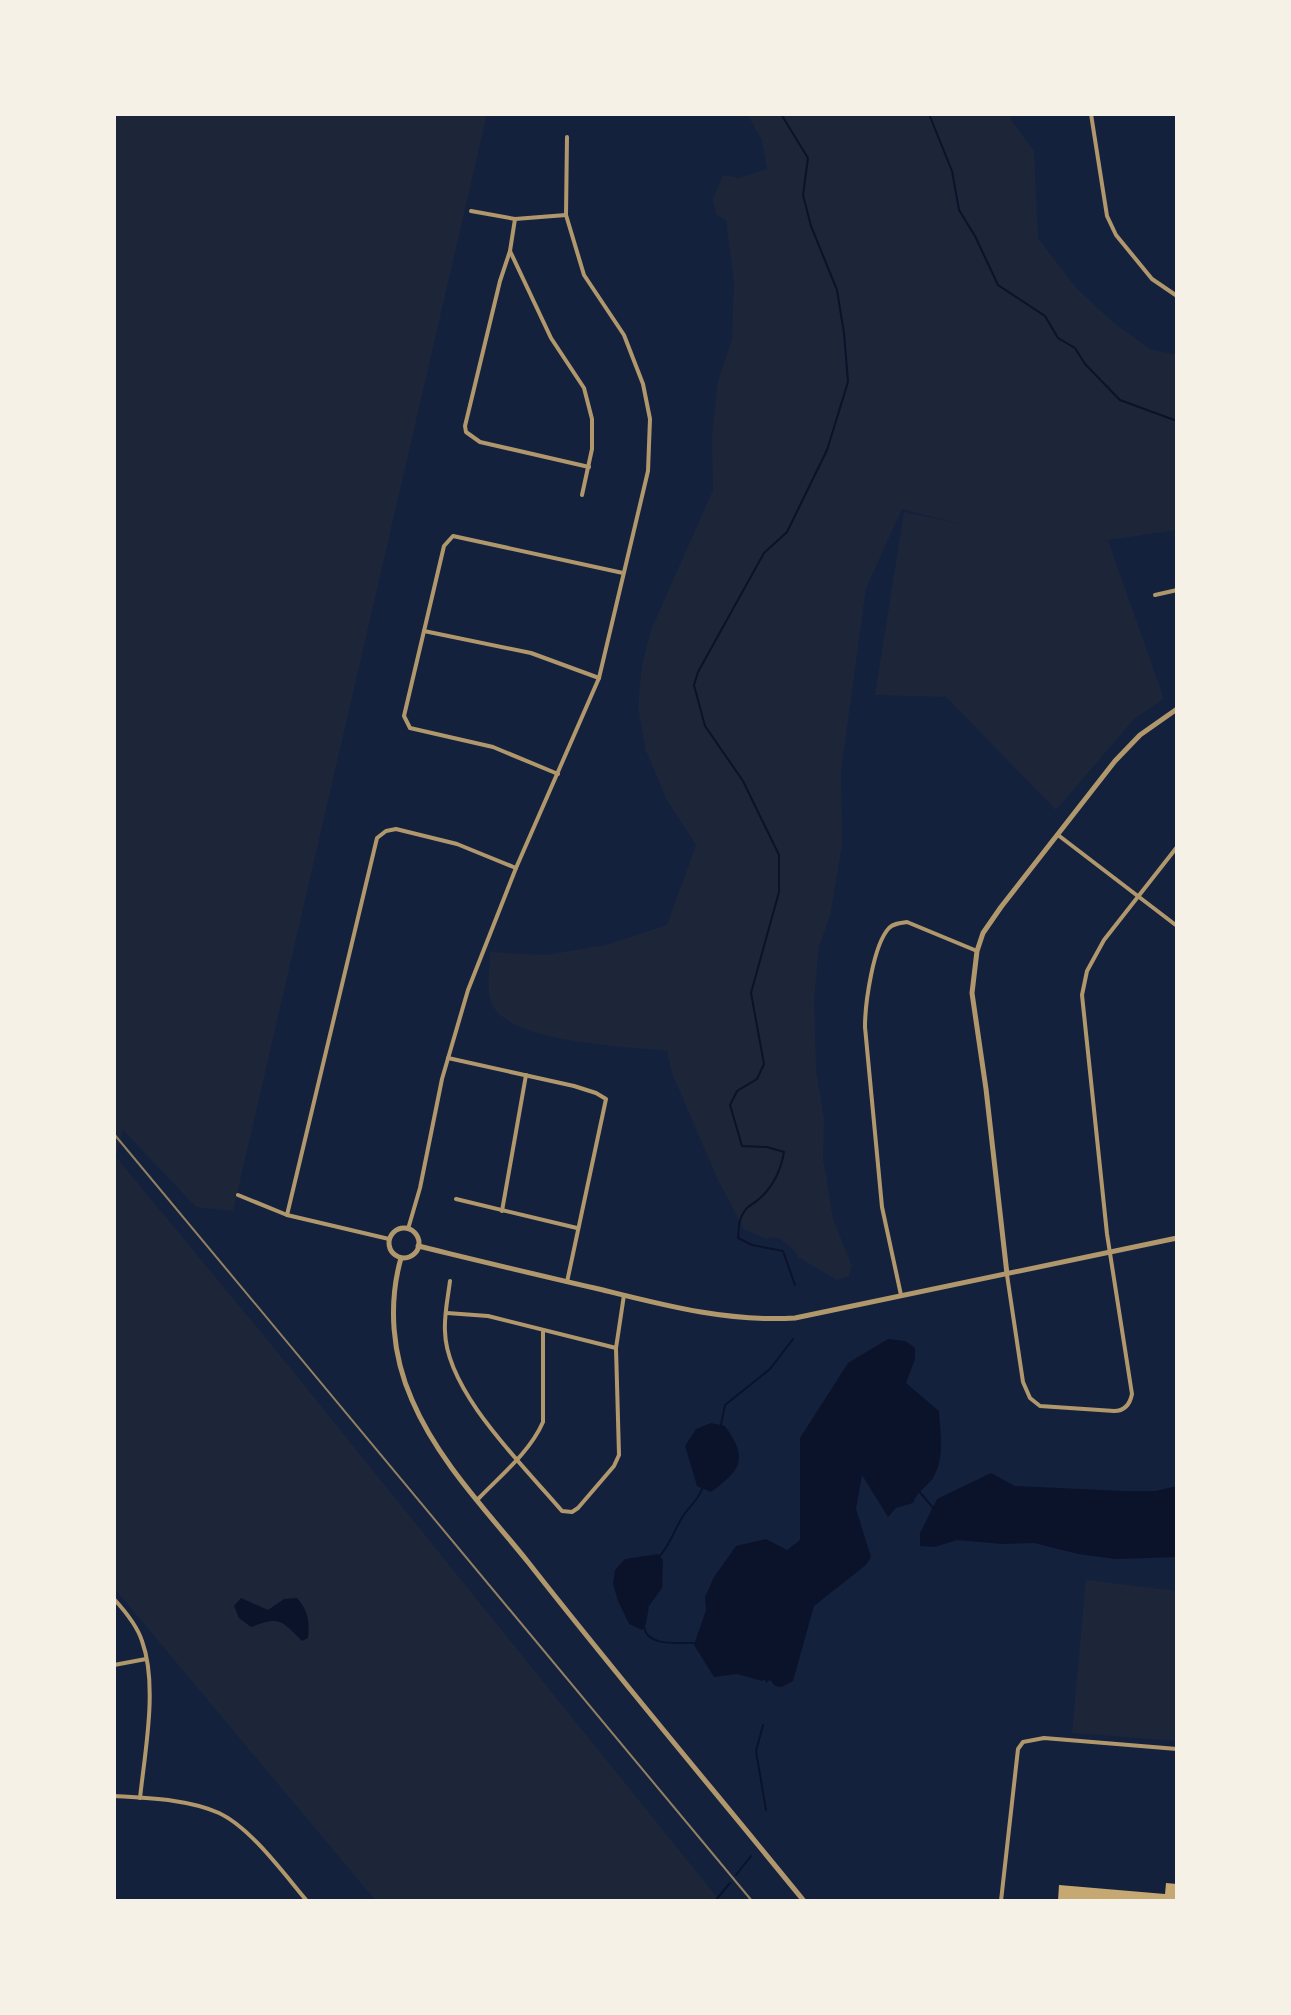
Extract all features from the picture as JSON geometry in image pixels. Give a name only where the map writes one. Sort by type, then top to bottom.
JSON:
[{"type":"street","points":[[1091,114],[1107,216],[1116,235],[1152,279],[1177,296]]},
{"type":"street","points":[[408,1229],[448,1058],[468,990],[516,868],[599,678],[648,471],[650,419],[643,384],[624,335],[584,275],[566,215],[567,137]]},
{"type":"street","points":[[471,211],[515,219],[566,215]]},
{"type":"street","points":[[515,219],[466,432],[480,442],[589,467]]},
{"type":"street","points":[[510,251],[551,338],[584,388],[592,419],[592,449],[582,495]]},
{"type":"street","points":[[558,774],[493,747],[410,728],[404,716],[444,546],[453,536],[623,573]]},
{"type":"street","points":[[1155,595],[1177,590]]},
{"type":"street","points":[[423,631],[531,653],[599,678]]},
{"type":"street","points":[[1177,709],[1157,721],[1125,750],[1001,907],[983,933],[977,951],[972,993],[1007,1274],[1023,1382],[1030,1398],[1040,1406],[1120,1411],[1131,1402],[1110,1252],[1082,995],[1087,971],[1104,940],[1177,847]]},
{"type":"street","points":[[287,1215],[377,838],[386,831],[396,829],[457,844],[516,868]]},
{"type":"street","points":[[1058,835],[1177,926]]},
{"type":"street","points":[[901,1295],[882,1207],[865,999],[882,939],[889,928],[897,923],[907,922],[977,951]]},
{"type":"street","points":[[448,1058],[574,1086],[606,1099],[567,1282]]},
{"type":"street","points":[[502,1211],[526,1075]]},
{"type":"street","points":[[238,1195],[287,1215],[389,1239]]},
{"type":"street","points":[[456,1199],[577,1228]]},
{"type":"street","points":[[399,1229],[408,1229],[416,1235],[418,1246],[410,1257],[401,1258],[390,1249],[389,1239],[399,1229]]},
{"type":"street","points":[[418,1246],[715,1316],[771,1319],[795,1318],[1177,1238]]},
{"type":"street","points":[[401,1258],[393,1298],[395,1339],[404,1379],[429,1434],[478,1499],[804,1901]]},
{"type":"street","points":[[450,1281],[445,1333],[451,1357],[470,1401],[562,1511],[572,1512],[614,1466],[619,1455],[616,1348],[624,1295]]},
{"type":"street","points":[[447,1313],[488,1316],[616,1348]]},
{"type":"street","points":[[478,1499],[517,1459],[538,1434],[543,1422],[543,1330]]},
{"type":"street","points":[[114,1599],[138,1631],[143,1643],[150,1686],[140,1798]]},
{"type":"street","points":[[114,1665],[146,1659]]},
{"type":"street","points":[[1001,1901],[1018,1749],[1023,1742],[1044,1738],[1177,1749]]},
{"type":"street","points":[[114,1796],[193,1805],[220,1813],[259,1845],[307,1901]]},
{"type":"shaded area","points":[[114,114],[487,114],[233,1211],[196,1207],[123,1130],[116,1157],[720,1901],[376,1901],[114,1588]]},
{"type":"shaded area","points":[[747,114],[1010,114],[1011,120],[1034,151],[1038,238],[1076,288],[1114,323],[1150,349],[1177,355],[1177,530],[1108,540],[1164,699],[1134,719],[1056,810],[946,697],[875,695],[904,512],[960,524],[902,509],[866,588],[841,771],[842,845],[830,916],[819,947],[814,998],[816,1070],[824,1119],[823,1159],[833,1219],[852,1266],[849,1276],[837,1280],[798,1257],[779,1238],[766,1239],[744,1229],[718,1180],[672,1073],[667,1051],[570,1040],[519,1027],[501,1016],[491,1002],[489,990],[490,952],[546,955],[606,945],[667,925],[696,845],[667,800],[646,751],[638,707],[642,666],[651,630],[713,490],[712,435],[718,381],[732,340],[734,281],[726,220],[716,214],[713,199],[723,175],[739,178],[767,169],[762,140]]},
{"type":"shaded area","points":[[888,1339],[905,1341],[915,1348],[915,1359],[906,1383],[939,1411],[941,1451],[935,1474],[913,1503],[896,1508],[888,1517],[862,1475],[856,1509],[871,1557],[866,1565],[814,1606],[793,1681],[782,1687],[775,1686],[770,1680],[766,1683],[765,1679],[762,1681],[737,1674],[714,1677],[694,1645],[706,1610],[705,1597],[714,1577],[736,1546],[766,1539],[787,1550],[800,1540],[800,1438],[848,1363]]},
{"type":"shaded area","points":[[711,1423],[725,1426],[733,1437],[739,1456],[735,1470],[711,1492],[697,1486],[685,1446],[696,1429]]},
{"type":"shaded area","points":[[991,1473],[1015,1486],[1156,1491],[1177,1486],[1177,1557],[1115,1559],[1034,1543],[957,1540],[935,1547],[920,1546],[920,1533],[937,1499]]},
{"type":"shaded area","points":[[658,1554],[663,1560],[662,1588],[649,1606],[642,1630],[629,1624],[618,1601],[613,1584],[615,1570],[625,1559]]},
{"type":"shaded area","points":[[1086,1580],[1177,1591],[1177,1741],[1072,1733]]},
{"type":"shaded area","points":[[241,1598],[268,1610],[284,1599],[297,1598],[307,1616],[308,1638],[302,1641],[280,1622],[251,1627],[239,1618],[234,1606]]},
{"type":"building","points":[[1166,1883],[1177,1884],[1177,1901],[1058,1901],[1059,1885],[1165,1894]]},
{"type":"waterway","points":[[781,114],[808,158],[803,195],[811,226],[837,290],[848,382],[827,450],[787,532],[764,553],[698,672],[694,685],[705,726],[743,781],[779,855],[779,892],[751,993],[764,1064],[757,1079],[737,1091],[730,1105],[742,1146],[767,1147],[784,1152],[772,1183],[742,1215],[738,1238],[752,1245],[783,1251],[795,1285]]},
{"type":"waterway","points":[[929,114],[952,171],[959,210],[998,285],[1045,316],[1058,338],[1075,348],[1085,364],[1120,400],[1177,421]]},
{"type":"waterway","points":[[721,1425],[725,1405],[770,1369],[793,1339]]},
{"type":"waterway","points":[[659,1557],[702,1489]]},
{"type":"waterway","points":[[918,1490],[934,1509]]},
{"type":"waterway","points":[[644,1627],[647,1634],[658,1641],[697,1643]]},
{"type":"waterway","points":[[763,1725],[756,1751],[766,1810]]},
{"type":"waterway","points":[[736,1875],[751,1856]]},
{"type":"waterway","points":[[715,1901],[730,1883]]},
{"type":"railway","points":[[114,1134],[752,1901]]}]
